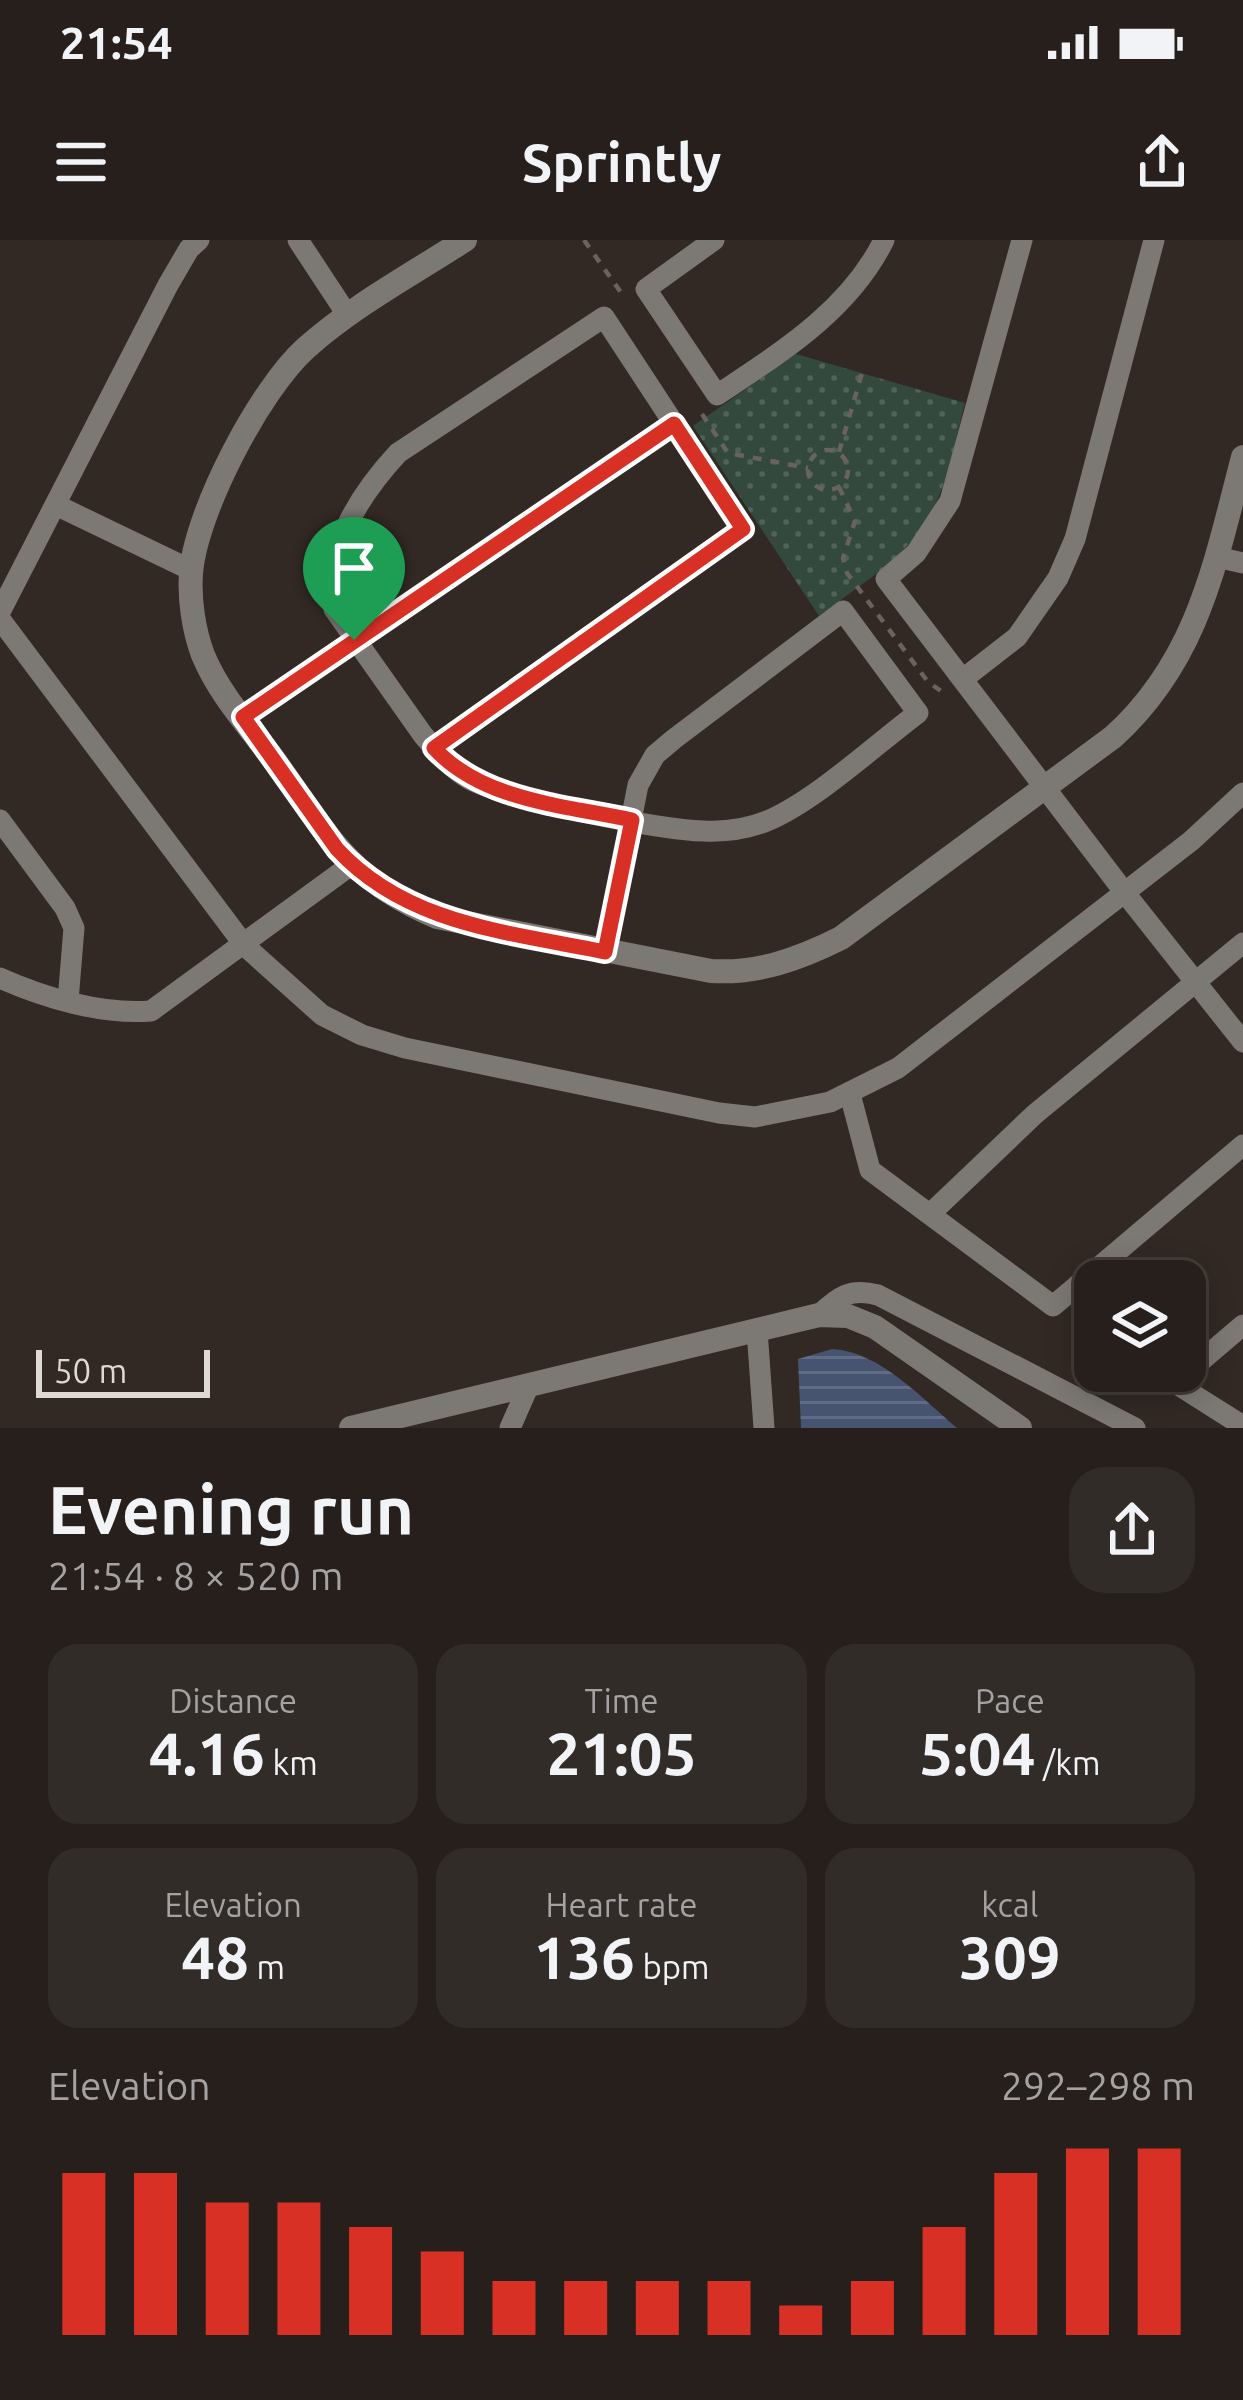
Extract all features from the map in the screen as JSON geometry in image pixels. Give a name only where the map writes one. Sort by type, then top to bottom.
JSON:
[{"type":"street","points":[[199,240],[188,249],[168,285],[0,616],[244,946],[322,1015],[362,1035],[405,1048],[719,1113],[755,1117],[830,1102],[898,1068],[1191,841],[1243,793]]},
{"type":"street","points":[[298,240],[348,316]]},
{"type":"street","points":[[465,240],[304,350],[260,404],[207,514],[191,570],[202,653],[243,717],[352,865],[406,904],[437,917],[683,968],[736,973],[805,956],[874,916],[1140,713],[1188,640],[1243,458]]},
{"type":"street","points":[[714,240],[646,289],[717,395],[813,328],[860,276],[884,240]]},
{"type":"street","points":[[1022,240],[950,500],[916,553],[886,579],[1243,1042]]},
{"type":"street","points":[[963,679],[1017,637],[1058,578],[1076,539],[1154,240]]},
{"type":"street","points":[[434,748],[743,529],[604,317],[398,454],[376,477],[333,555],[330,592],[334,609],[434,748],[452,767],[488,788],[632,820],[704,831],[735,830],[793,807],[918,713],[843,611],[655,755],[638,785],[632,820],[605,952]]},
{"type":"street","points":[[243,717],[674,424]]},
{"type":"street","points":[[56,505],[191,570]]},
{"type":"street","points":[[1217,556],[1243,563]]},
{"type":"street","points":[[0,820],[65,908],[74,928],[68,1001]]},
{"type":"street","points":[[0,978],[68,1001],[151,1011],[352,865]]},
{"type":"street","points":[[930,1214],[1035,1114],[1243,943]]},
{"type":"street","points":[[850,1094],[870,1170],[1053,1306],[1243,1144]]},
{"type":"street","points":[[819,1315],[838,1296],[858,1290],[878,1294],[1135,1428]]},
{"type":"street","points":[[351,1428],[819,1315],[848,1316],[875,1327],[1020,1428]]},
{"type":"street","points":[[1243,1325],[1175,1383],[1243,1426]]},
{"type":"street","points":[[757,1330],[764,1428]]},
{"type":"street","points":[[511,1428],[529,1385]]},
{"type":"path","points":[[838,452],[862,373]]},
{"type":"path","points":[[705,418],[728,453],[808,468]]},
{"type":"path","points":[[808,468],[820,452],[838,452]]},
{"type":"path","points":[[808,468],[816,487],[839,487],[849,468],[838,452]]},
{"type":"path","points":[[839,487],[855,513],[842,565],[856,587]]},
{"type":"green space","points":[[796,354],[965,403],[943,485],[921,529],[887,565],[819,616],[693,426]]},
{"type":"water","points":[[832,1349],[884,1367],[957,1428],[801,1428],[798,1359]]},
{"type":"route","points":[[674,424],[743,529],[434,748],[452,767],[488,788],[632,820],[605,952],[437,917],[382,888],[337,849],[243,717],[354,640],[674,424]]}]
